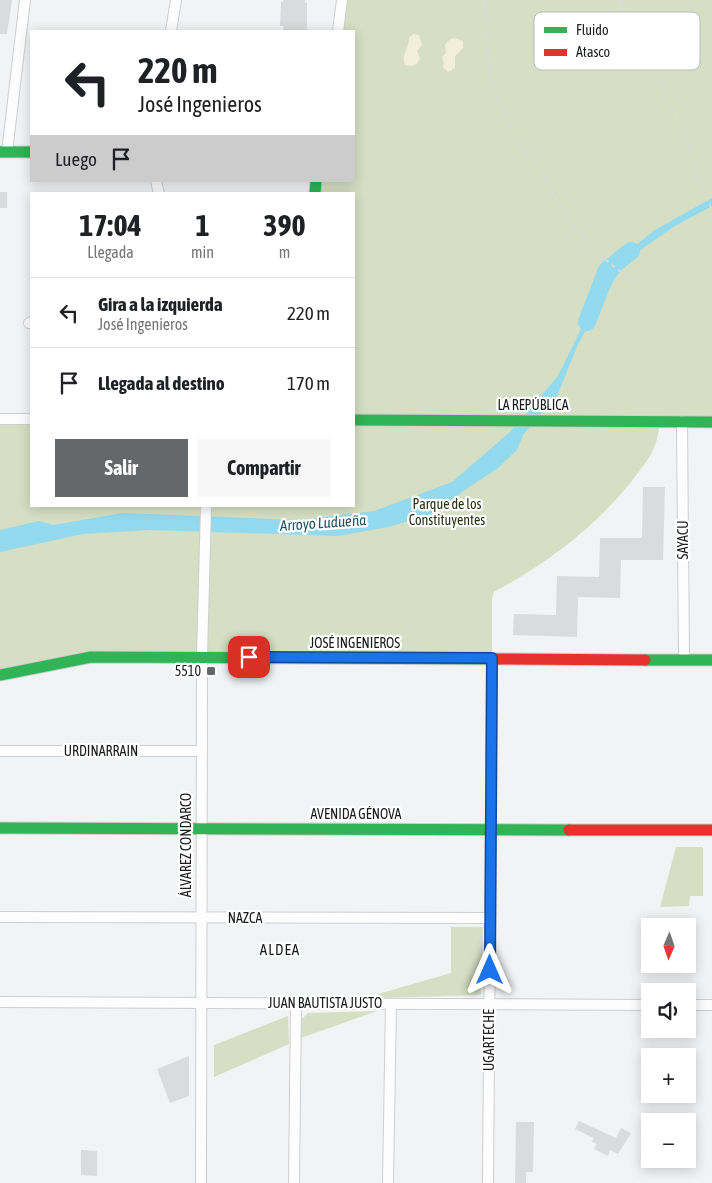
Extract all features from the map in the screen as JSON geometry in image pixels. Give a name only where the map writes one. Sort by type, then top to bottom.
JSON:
[{"type":"street","points":[[25,0],[3,152],[30,152]]},
{"type":"street","points":[[171,30],[176,0]]},
{"type":"street","points":[[338,30],[342,0]]},
{"type":"street","points":[[0,419],[30,419]]},
{"type":"street","name":"LA REPÚBLICA","points":[[355,420],[712,422]]},
{"type":"street","name":"SAYACU","points":[[682,421],[684,660]]},
{"type":"street","name":"ÁLVAREZ CONDARCO","points":[[201,1183],[201,751],[206,507]]},
{"type":"street","name":"JOSÉ INGENIEROS","points":[[0,675],[91,657],[712,660]]},
{"type":"street","name":"UGARTECHE","points":[[488,1183],[492,658]]},
{"type":"street","name":"URDINARRAIN","points":[[0,751],[201,751]]},
{"type":"street","name":"AVENIDA GÉNOVA","points":[[0,828],[712,830]]},
{"type":"street","name":"NAZCA","points":[[0,917],[490,918]]},
{"type":"street","name":"JUAN BAUTISTA JUSTO","points":[[0,1002],[641,1005]]},
{"type":"street","points":[[294,1183],[296,1003]]},
{"type":"street","points":[[388,1183],[391,1004]]},
{"type":"street","points":[[696,1005],[712,1005]]},
{"type":"path","points":[[484,0],[491,80],[514,139],[539,168],[565,215],[594,251],[633,282]]},
{"type":"path","points":[[620,0],[624,12]]},
{"type":"path","points":[[653,70],[687,142],[700,186],[712,209]]},
{"type":"green space","name":"Parque de los Constituyentes","points":[[342,0],[712,0],[712,422],[659,421],[657,439],[647,461],[601,515],[550,557],[494,592],[492,599],[492,658],[91,657],[0,675],[0,419],[30,419],[30,507],[355,507],[355,192],[315,192],[316,182],[355,182],[355,30],[338,30]]},
{"type":"green space","points":[[676,847],[703,847],[703,896],[690,896],[689,906],[660,907]]},
{"type":"green space","points":[[451,927],[483,927],[481,995],[378,998],[378,994],[451,973]]},
{"type":"green space","points":[[377,1011],[301,1038],[302,1019],[308,1013]]},
{"type":"green space","points":[[288,1016],[289,1044],[214,1077],[214,1045]]},
{"type":"sand","points":[[413,34],[419,35],[422,45],[417,51],[420,58],[417,64],[412,66],[405,65],[404,61],[409,38]]},
{"type":"sand","points":[[455,38],[463,41],[463,48],[455,56],[455,68],[448,72],[443,68],[442,57],[446,53],[445,45],[450,39]]},
{"type":"water","name":"Arroyo Ludueña","points":[[712,198],[712,206],[675,226],[633,255],[616,277],[578,344],[557,396],[523,435],[517,450],[497,469],[466,489],[434,514],[388,527],[338,536],[150,530],[83,534],[0,552],[0,530],[39,521],[53,525],[123,513],[299,520],[374,511],[452,482],[510,432],[558,376],[614,262],[655,230]]},
{"type":"building","points":[[0,0],[12,0],[7,34],[0,34]]},
{"type":"building","points":[[283,0],[305,0],[305,3],[307,3],[307,30],[283,30],[283,26],[280,26],[281,2]]},
{"type":"building","points":[[0,192],[7,192],[7,208],[0,208]]},
{"type":"building","points":[[643,487],[665,487],[663,560],[621,560],[620,598],[578,597],[577,637],[513,635],[514,614],[556,615],[557,576],[599,577],[600,538],[642,538]]},
{"type":"building","points":[[189,1056],[189,1096],[170,1103],[157,1069]]},
{"type":"building","points":[[579,1121],[616,1138],[621,1128],[631,1133],[618,1154],[610,1150],[608,1156],[594,1149],[597,1144],[592,1142],[594,1138],[575,1129]]},
{"type":"building","points":[[516,1122],[534,1122],[533,1172],[526,1172],[526,1183],[515,1183]]},
{"type":"building","points":[[81,1150],[97,1151],[97,1176],[81,1175]]},
{"type":"waterway","name":"Arroyo Ludueña","points":[[587,322],[607,270],[631,251]]},
{"type":"traffic: fast","points":[[0,152],[30,152]]},
{"type":"traffic: fast","points":[[315,192],[316,182]]},
{"type":"traffic: fast","points":[[355,420],[712,422]]},
{"type":"traffic: fast","points":[[0,675],[91,657],[495,659]]},
{"type":"traffic: fast","points":[[645,660],[712,660]]},
{"type":"traffic: fast","points":[[0,828],[569,830]]},
{"type":"traffic: jam","points":[[495,659],[645,660]]},
{"type":"traffic: jam","points":[[569,830],[712,830]]},
{"type":"place","name":"5510","points":[[211,671]]},
{"type":"district","name":"ALDEA","points":[[280,950]]},
{"type":"route","points":[[249,657],[492,658],[490,970]]}]
